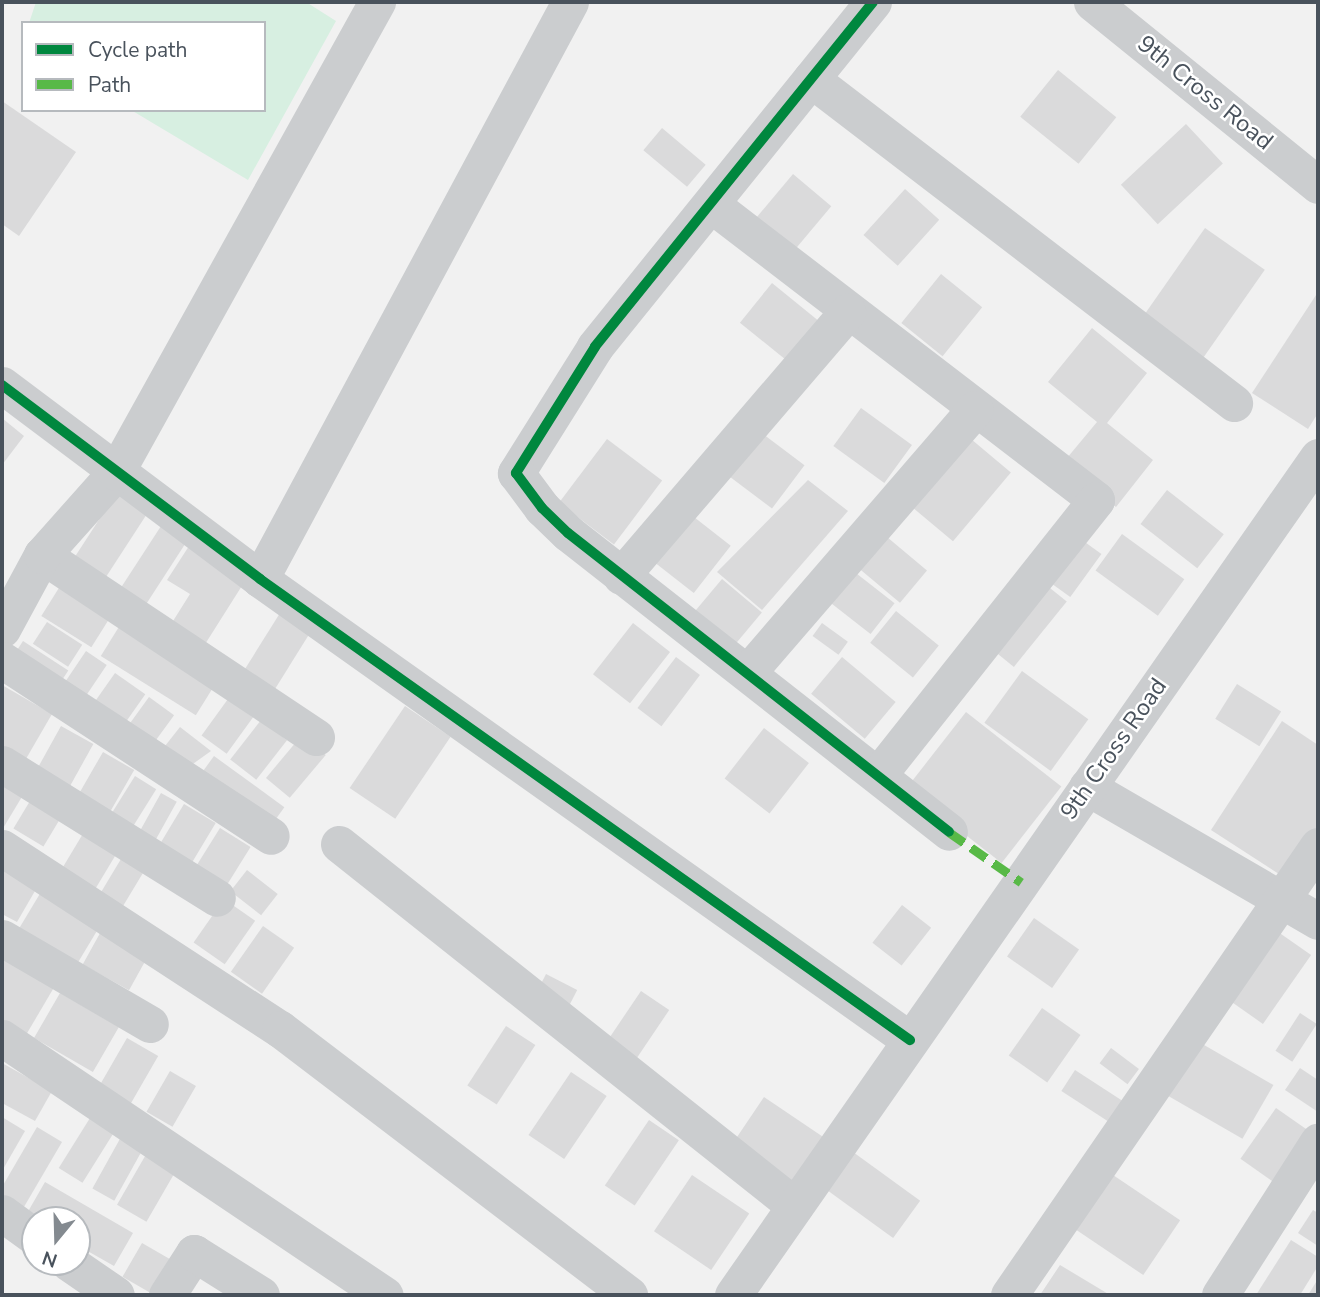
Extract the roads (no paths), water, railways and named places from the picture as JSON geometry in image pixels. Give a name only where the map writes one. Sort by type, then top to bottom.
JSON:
[{"type":"street","points":[[260,579],[569,2]]},
{"type":"street","points":[[873,2],[595,347],[516,473],[542,508],[621,576],[879,774],[949,832]]},
{"type":"street","name":"9th Cross Road","points":[[1092,2],[1318,185]]},
{"type":"street","points":[[2,629],[42,555],[116,472],[371,4]]},
{"type":"street","points":[[811,79],[1234,403]]},
{"type":"street","points":[[712,205],[847,312],[1096,500],[879,774]]},
{"type":"street","points":[[621,576],[847,312]]},
{"type":"street","points":[[2,385],[260,579],[910,1040]]},
{"type":"street","points":[[748,672],[975,409]]},
{"type":"street","name":"9th Cross Road","points":[[733,1295],[1318,457]]},
{"type":"street","points":[[42,555],[316,737]]},
{"type":"street","points":[[2,660],[271,836]]},
{"type":"street","points":[[2,764],[217,898]]},
{"type":"street","points":[[1087,787],[1318,921]]},
{"type":"street","points":[[340,844],[795,1206]]},
{"type":"street","points":[[1009,1295],[1280,897],[1318,846]]},
{"type":"street","points":[[2,848],[280,1029],[629,1295]]},
{"type":"street","points":[[2,937],[150,1024]]},
{"type":"street","points":[[2,1038],[385,1295]]},
{"type":"street","points":[[1220,1295],[1314,1158]]},
{"type":"street","points":[[2,1213],[21,1227]]},
{"type":"street","points":[[167,1295],[194,1253],[261,1295]]},
{"type":"street","points":[[75,1277],[116,1295]]}]
